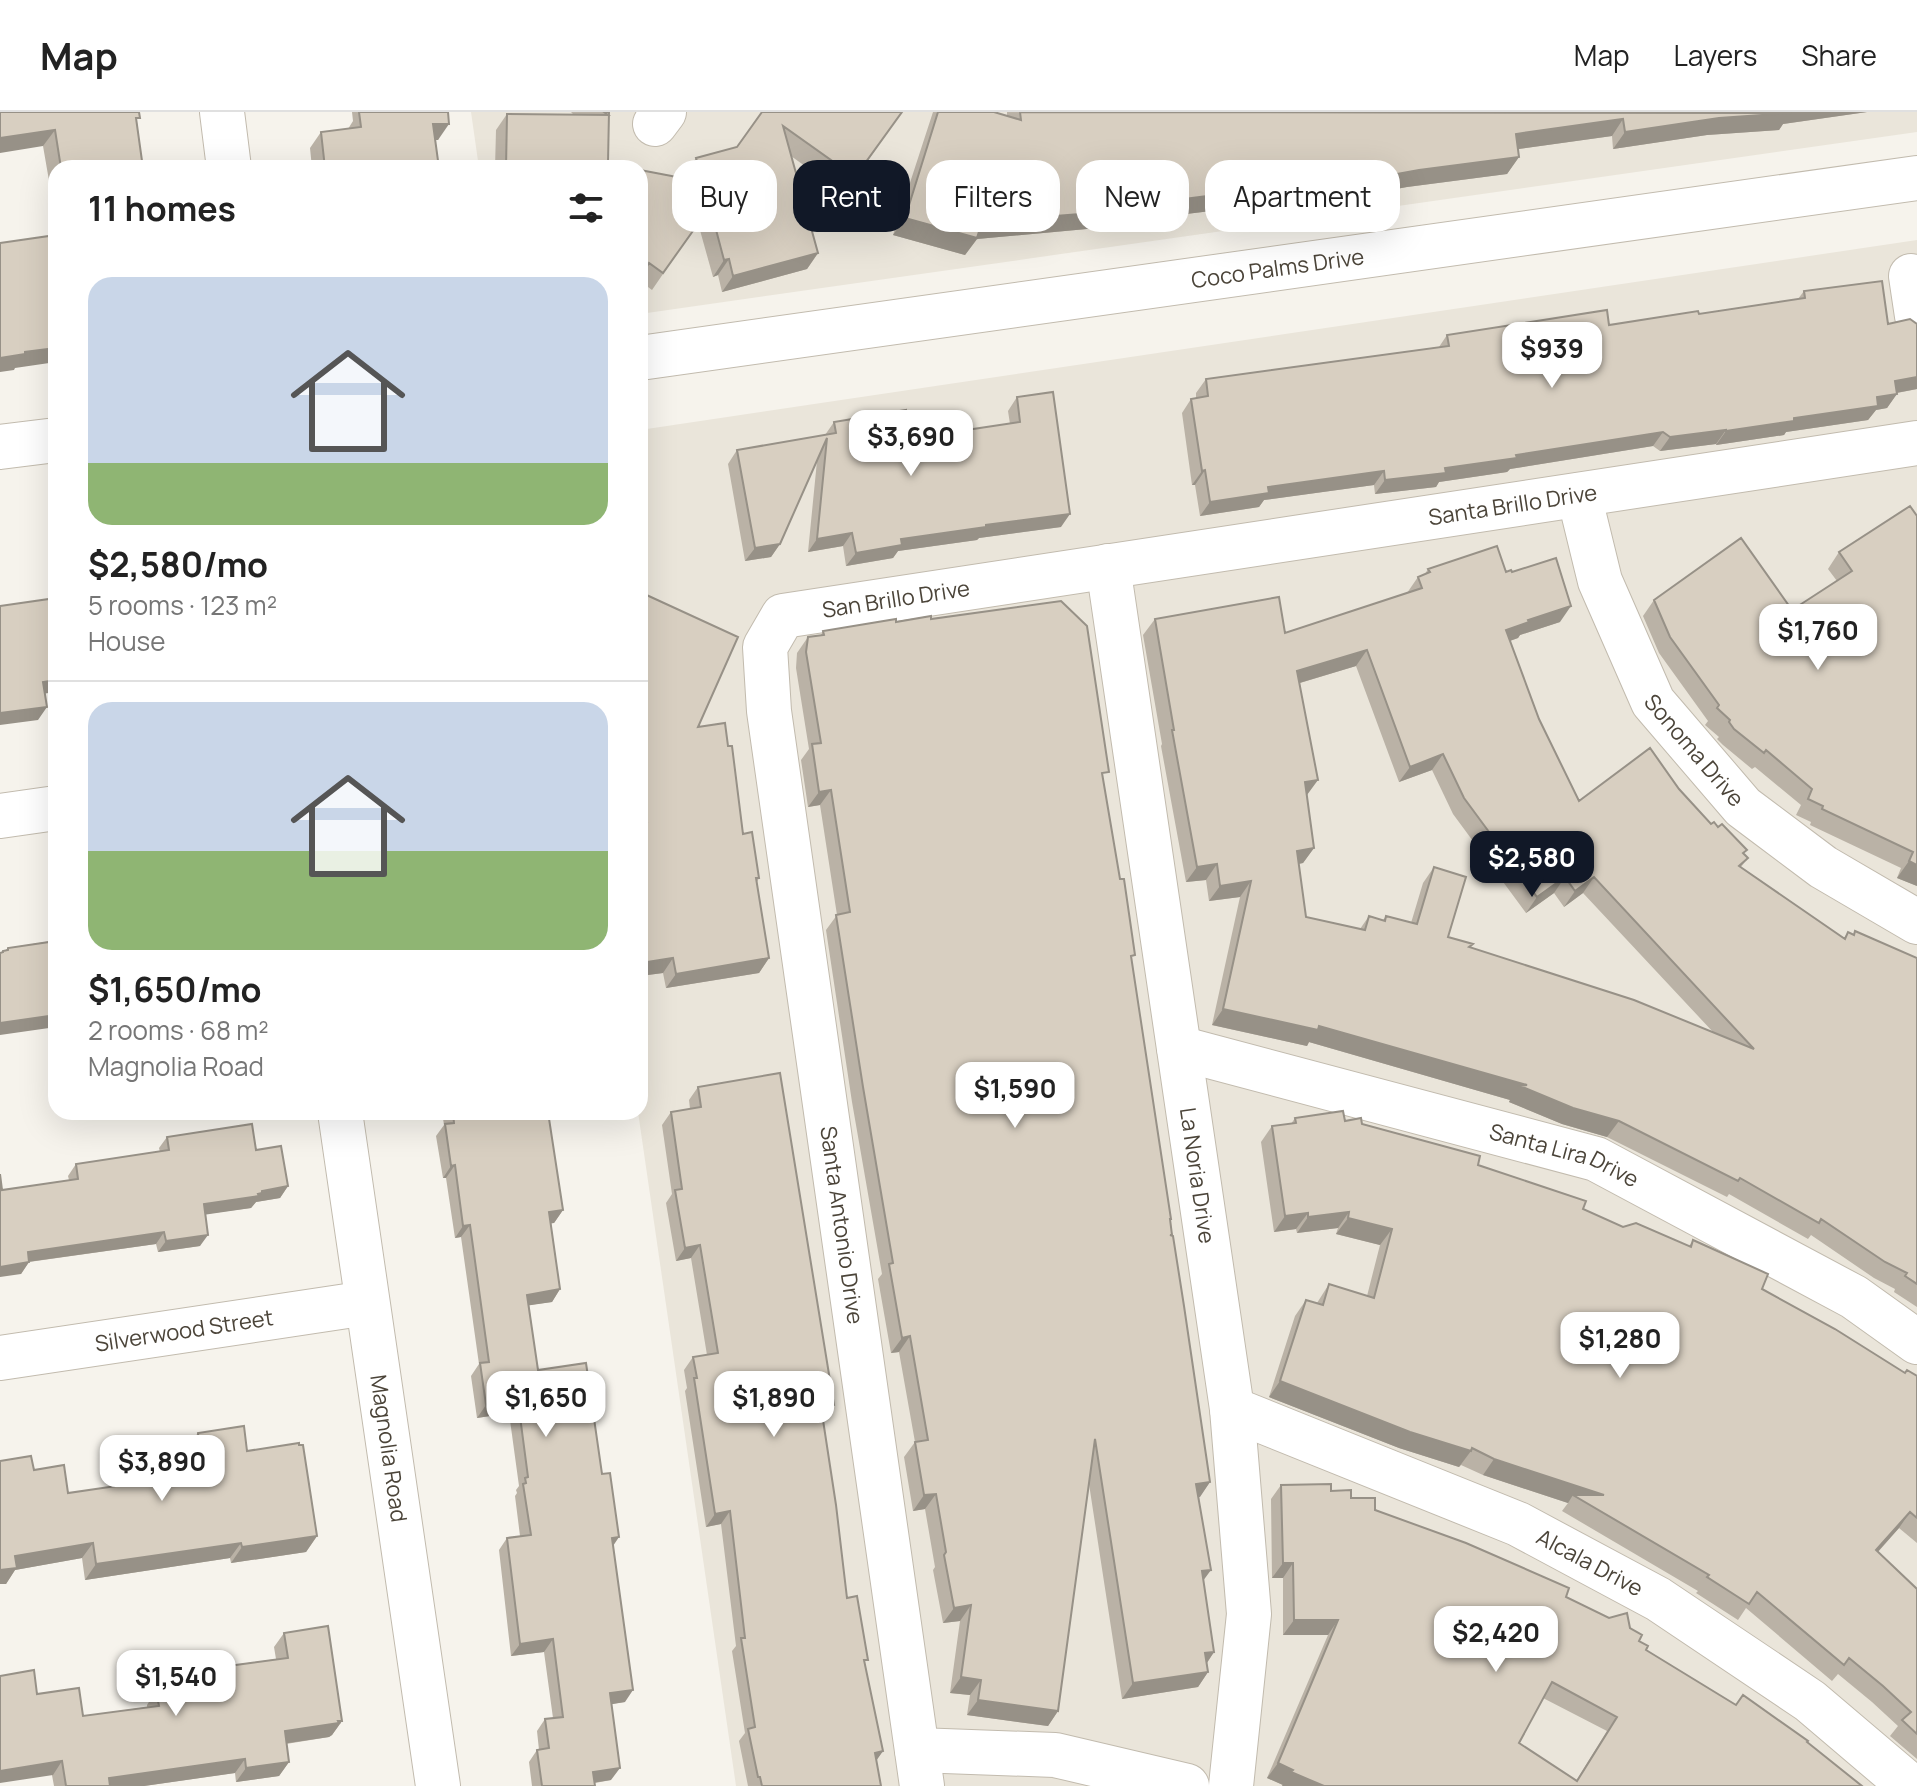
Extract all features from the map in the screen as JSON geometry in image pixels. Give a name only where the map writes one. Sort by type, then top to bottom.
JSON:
[{"type":"street","points":[[222,112],[228,160]]},
{"type":"street","name":"Coco Palms Drive","points":[[648,357],[1917,178]]},
{"type":"street","points":[[0,447],[48,441]]},
{"type":"street","name":"Santa Brillo Drive","points":[[1108,566],[1917,443]]},
{"type":"street","name":"Sonoma Drive","points":[[1579,495],[1600,581],[1653,702],[1743,807],[1823,867],[1917,922]]},
{"type":"street","name":"San Brillo Drive","points":[[769,711],[765,647],[783,616],[1108,566]]},
{"type":"street","name":"La Noria Drive","points":[[1108,566],[1232,1409],[1249,1614],[1231,1786]]},
{"type":"street","name":"Santa Antonio Drive","points":[[769,711],[919,1768]]},
{"type":"street","points":[[0,816],[48,809]]},
{"type":"street","name":"Santa Lira Drive","points":[[1179,1048],[1596,1159],[1854,1297],[1917,1342]]},
{"type":"street","name":"Magnolia Road","points":[[341,1120],[438,1786]]},
{"type":"street","name":"Silverwood Street","points":[[0,1358],[367,1303]]},
{"type":"street","name":"Alcala Drive","points":[[1232,1409],[1518,1524],[1658,1599],[1810,1701],[1910,1786]]},
{"type":"street","points":[[919,1768],[1055,1755],[1187,1786]]},
{"type":"shaded area","points":[[471,112],[1917,112],[1917,132],[1400,206],[1400,160],[1205,160],[1205,232],[1215,232],[648,313],[648,160],[478,160]]},
{"type":"shaded area","points":[[1917,240],[1917,1786],[736,1786],[639,1120],[648,1120],[648,429]]},
{"type":"building","points":[[0,112],[139,112],[140,118],[136,118],[142,160],[60,160],[55,130],[0,138]]},
{"type":"building","points":[[359,112],[448,112],[449,124],[433,124],[438,160],[324,160],[321,132],[361,127]]},
{"type":"building","points":[[604,112],[609,112],[608,160],[506,160],[507,114],[608,115]]},
{"type":"building","points":[[762,112],[902,112],[867,160],[831,160],[783,126],[793,162],[793,232],[812,232],[818,253],[733,276],[729,259],[724,260],[717,232],[777,232],[777,160],[696,158],[737,147]]},
{"type":"building","points":[[938,112],[994,112],[1021,120],[1020,112],[1791,113],[1719,118],[1625,132],[1623,119],[1516,134],[1519,157],[1400,173],[1400,160],[1205,160],[1205,196],[1189,198],[1189,160],[1076,160],[1076,214],[1060,216],[1060,160],[926,160],[926,224],[910,219],[910,202]]},
{"type":"building","points":[[648,172],[672,176],[672,232],[692,232],[663,273],[648,265]]},
{"type":"building","points":[[955,232],[979,232],[977,238]]},
{"type":"building","points":[[48,236],[48,349],[0,358],[0,243]]},
{"type":"building","points":[[1882,281],[1888,324],[1910,319],[1917,324],[1917,377],[1895,381],[1897,394],[1877,397],[1878,406],[1726,431],[1670,437],[1663,432],[1445,468],[1446,473],[1385,480],[1384,471],[1268,487],[1269,493],[1210,502],[1191,399],[1208,396],[1206,379],[1449,346],[1447,335],[1607,310],[1609,325],[1805,298],[1804,291]]},
{"type":"building","points":[[1053,392],[1070,514],[901,539],[902,545],[856,553],[852,533],[817,539],[827,438],[780,544],[755,548],[737,450],[836,433],[834,422],[906,410],[908,429],[912,428],[913,438],[1020,422],[1017,397]]},
{"type":"building","points":[[1910,506],[1917,516],[1917,865],[1909,861],[1913,852],[1822,809],[1823,806],[1808,799],[1812,789],[1766,750],[1764,753],[1734,729],[1670,637],[1654,600],[1741,538],[1792,610],[1852,571],[1839,552]]},
{"type":"building","points":[[1497,546],[1506,572],[1556,558],[1571,606],[1506,630],[1539,719],[1579,801],[1650,748],[1679,789],[1711,824],[1714,822],[1718,827],[1722,824],[1747,850],[1743,853],[1748,858],[1739,866],[1845,939],[1848,932],[1854,935],[1855,931],[1917,958],[1917,1284],[1905,1276],[1907,1273],[1821,1219],[1819,1223],[1740,1178],[1738,1181],[1619,1121],[1573,1108],[1520,1086],[1527,1085],[1319,1026],[1318,1030],[1223,1009],[1251,881],[1220,886],[1217,864],[1197,867],[1155,619],[1279,597],[1285,633],[1422,588],[1418,577],[1430,572],[1428,569]],"holes":[[[1367,650],[1410,767],[1443,754],[1464,798],[1537,897],[1565,877],[1575,891],[1594,877],[1754,1049],[1634,1000],[1469,947],[1473,944],[1448,937],[1466,877],[1434,867],[1417,924],[1386,916],[1385,921],[1369,916],[1365,930],[1306,917],[1297,851],[1314,848],[1305,782],[1318,780],[1297,671]]]},
{"type":"building","points":[[648,596],[738,637],[698,727],[725,723],[728,746],[732,746],[743,834],[752,832],[769,958],[676,974],[673,958],[648,962]]},
{"type":"building","points":[[48,599],[48,681],[43,682],[47,707],[0,713],[0,606]]},
{"type":"building","points":[[1061,601],[1087,626],[1109,772],[1102,773],[1120,879],[1124,879],[1135,955],[1131,956],[1171,1219],[1170,1235],[1173,1236],[1210,1482],[1196,1484],[1211,1570],[1202,1571],[1214,1652],[1205,1653],[1208,1672],[1133,1683],[1095,1439],[1058,1711],[978,1700],[981,1680],[961,1677],[971,1605],[954,1608],[936,1494],[924,1495],[915,1442],[928,1440],[910,1336],[902,1338],[889,1264],[893,1263],[836,915],[850,912],[831,790],[819,792],[812,744],[821,743],[806,652],[808,637],[824,635],[823,631],[896,619],[896,622],[931,616],[931,619]]},
{"type":"building","points":[[48,942],[48,1016],[0,1023],[0,953],[8,948]]},
{"type":"building","points":[[780,1073],[834,1405],[821,1407],[847,1598],[857,1596],[868,1660],[864,1660],[883,1751],[875,1753],[881,1786],[762,1786],[748,1729],[755,1727],[741,1638],[745,1638],[730,1511],[715,1514],[694,1378],[697,1378],[693,1357],[718,1353],[700,1245],[685,1248],[675,1190],[682,1189],[671,1112],[701,1107],[698,1087]]},
{"type":"building","points":[[1343,1111],[1345,1121],[1361,1118],[1362,1124],[1480,1156],[1478,1165],[1586,1201],[1583,1209],[1623,1227],[1636,1223],[1691,1247],[1693,1240],[1768,1274],[1762,1289],[1835,1329],[1905,1373],[1907,1370],[1917,1376],[1917,1518],[1910,1512],[1876,1550],[1917,1589],[1917,1734],[1902,1720],[1911,1712],[1883,1686],[1849,1658],[1844,1665],[1757,1592],[1749,1604],[1707,1577],[1709,1575],[1573,1495],[1604,1495],[1494,1459],[1472,1448],[1471,1451],[1410,1432],[1280,1381],[1306,1300],[1323,1305],[1329,1284],[1374,1298],[1392,1229],[1348,1218],[1349,1212],[1308,1217],[1308,1213],[1285,1216],[1272,1126],[1296,1123],[1295,1118]]},
{"type":"building","points":[[454,1120],[549,1120],[563,1210],[549,1212],[560,1289],[527,1295],[538,1370],[586,1363],[602,1474],[610,1473],[619,1537],[612,1538],[633,1690],[610,1693],[620,1768],[593,1772],[595,1786],[542,1786],[537,1750],[549,1748],[545,1719],[563,1717],[553,1639],[520,1644],[507,1538],[531,1535],[523,1484],[528,1477],[518,1401],[486,1405],[480,1363],[489,1362],[470,1225],[463,1226],[455,1165],[451,1166],[445,1124],[454,1123]]},
{"type":"building","points":[[252,1124],[256,1150],[281,1146],[288,1186],[262,1191],[259,1196],[204,1204],[208,1235],[166,1241],[164,1232],[28,1252],[29,1262],[0,1267],[0,1174],[2,1190],[78,1179],[76,1164],[169,1150],[167,1137]]},
{"type":"building","points":[[244,1426],[247,1451],[299,1443],[303,1445],[317,1536],[242,1547],[241,1543],[96,1564],[93,1543],[15,1556],[17,1568],[0,1570],[0,1461],[31,1456],[34,1470],[64,1465],[68,1493],[144,1482],[140,1451],[199,1443],[198,1433]]},
{"type":"building","points":[[1331,1484],[1331,1491],[1351,1490],[1351,1498],[1375,1498],[1375,1510],[1466,1543],[1569,1588],[1566,1597],[1609,1618],[1627,1613],[1630,1628],[1642,1635],[1639,1641],[1648,1646],[1646,1650],[1736,1705],[1743,1695],[1808,1741],[1862,1786],[1324,1786],[1291,1772],[1293,1770],[1278,1763],[1338,1620],[1294,1620],[1293,1563],[1283,1563],[1281,1485]],"holes":[[[1552,1682],[1617,1717],[1577,1781],[1519,1743]]]},
{"type":"building","points":[[328,1626],[342,1721],[285,1731],[289,1762],[246,1768],[245,1759],[109,1778],[110,1786],[66,1786],[62,1761],[0,1771],[0,1676],[34,1670],[37,1694],[79,1688],[83,1716],[159,1706],[156,1691],[180,1688],[177,1671],[288,1658],[284,1633]]}]
